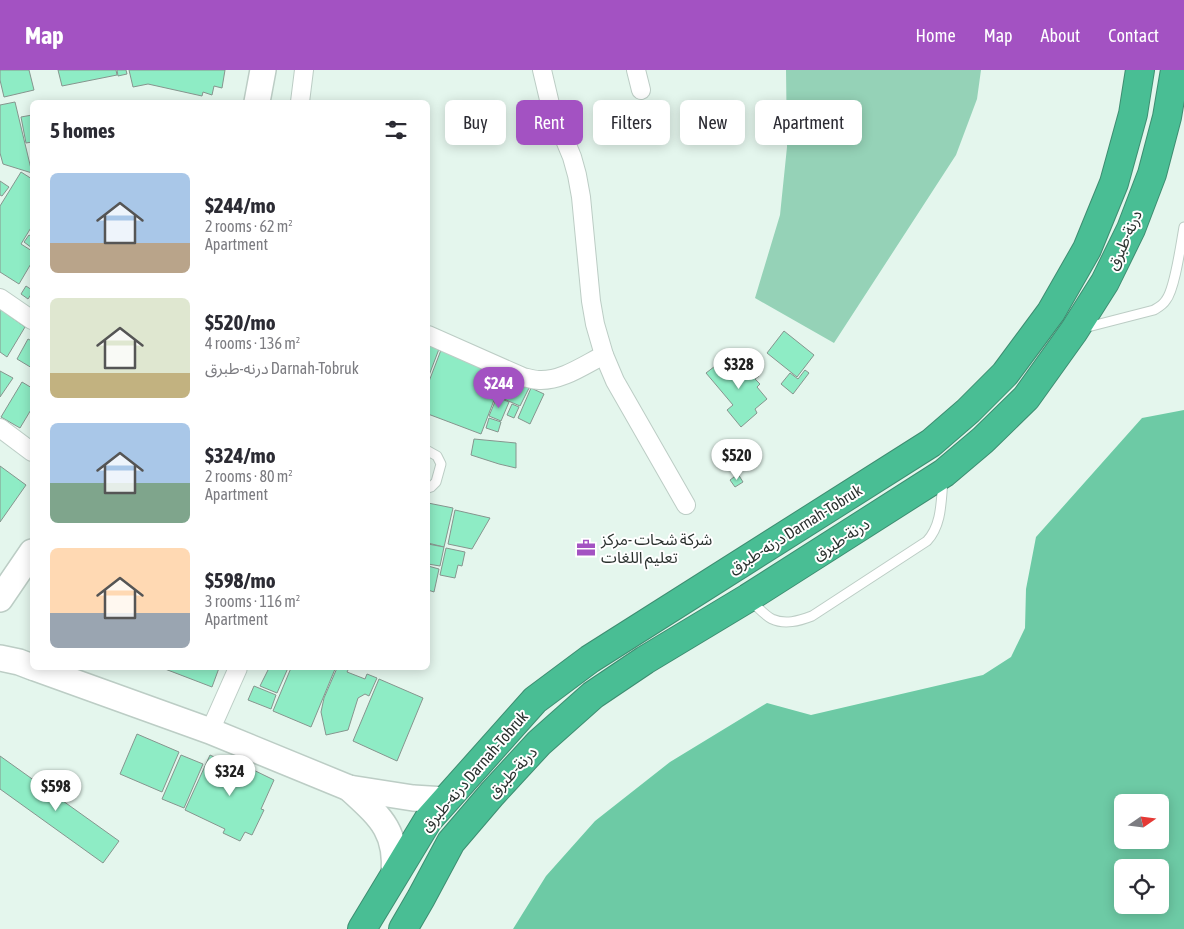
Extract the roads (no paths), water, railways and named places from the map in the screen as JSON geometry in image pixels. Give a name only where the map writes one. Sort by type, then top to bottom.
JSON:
[{"type":"highway","name":"درنه-طبرق Darnah-Tobruk","points":[[362,929],[428,820],[535,700],[590,659],[931,443],[968,411],[1005,374],[1051,312],[1087,249],[1114,183],[1133,114],[1140,70]]},
{"type":"highway","name":"درنة-طبرق","points":[[402,929],[451,842],[539,743],[594,695],[644,660],[748,598],[944,473],[983,440],[1026,398],[1074,331],[1105,282],[1131,229],[1152,174],[1167,117],[1175,70]]},
{"type":"street","points":[[257,100],[263,70]]},
{"type":"street","points":[[300,100],[304,70]]},
{"type":"street","points":[[542,70],[550,104],[572,157],[577,175],[581,197],[591,300],[595,324],[604,355],[615,381],[686,505]]},
{"type":"street","points":[[636,70],[641,90]]},
{"type":"street","points":[[0,298],[30,319]]},
{"type":"street","points":[[430,336],[524,377],[539,380],[555,378],[570,373],[604,355]]},
{"type":"street","points":[[0,428],[30,450]]},
{"type":"street","points":[[0,599],[30,555]]},
{"type":"street","points":[[0,658],[30,666]]},
{"type":"street","points":[[42,670],[210,731],[349,788],[445,800]]},
{"type":"street","points":[[210,731],[237,670]]},
{"type":"street","points":[[349,788],[376,813],[390,833],[396,861],[394,875]]},
{"type":"lane","points":[[1074,331],[1154,310],[1161,306],[1172,288],[1184,226]]},
{"type":"lane","points":[[430,452],[437,456],[441,464],[436,482],[430,488]]},
{"type":"lane","points":[[748,598],[771,618],[793,622],[812,616],[927,541],[933,535],[939,520],[944,473]]},
{"type":"place","name":"شركة شحات -مركز تعليم اللغات","points":[[586,548]]}]
